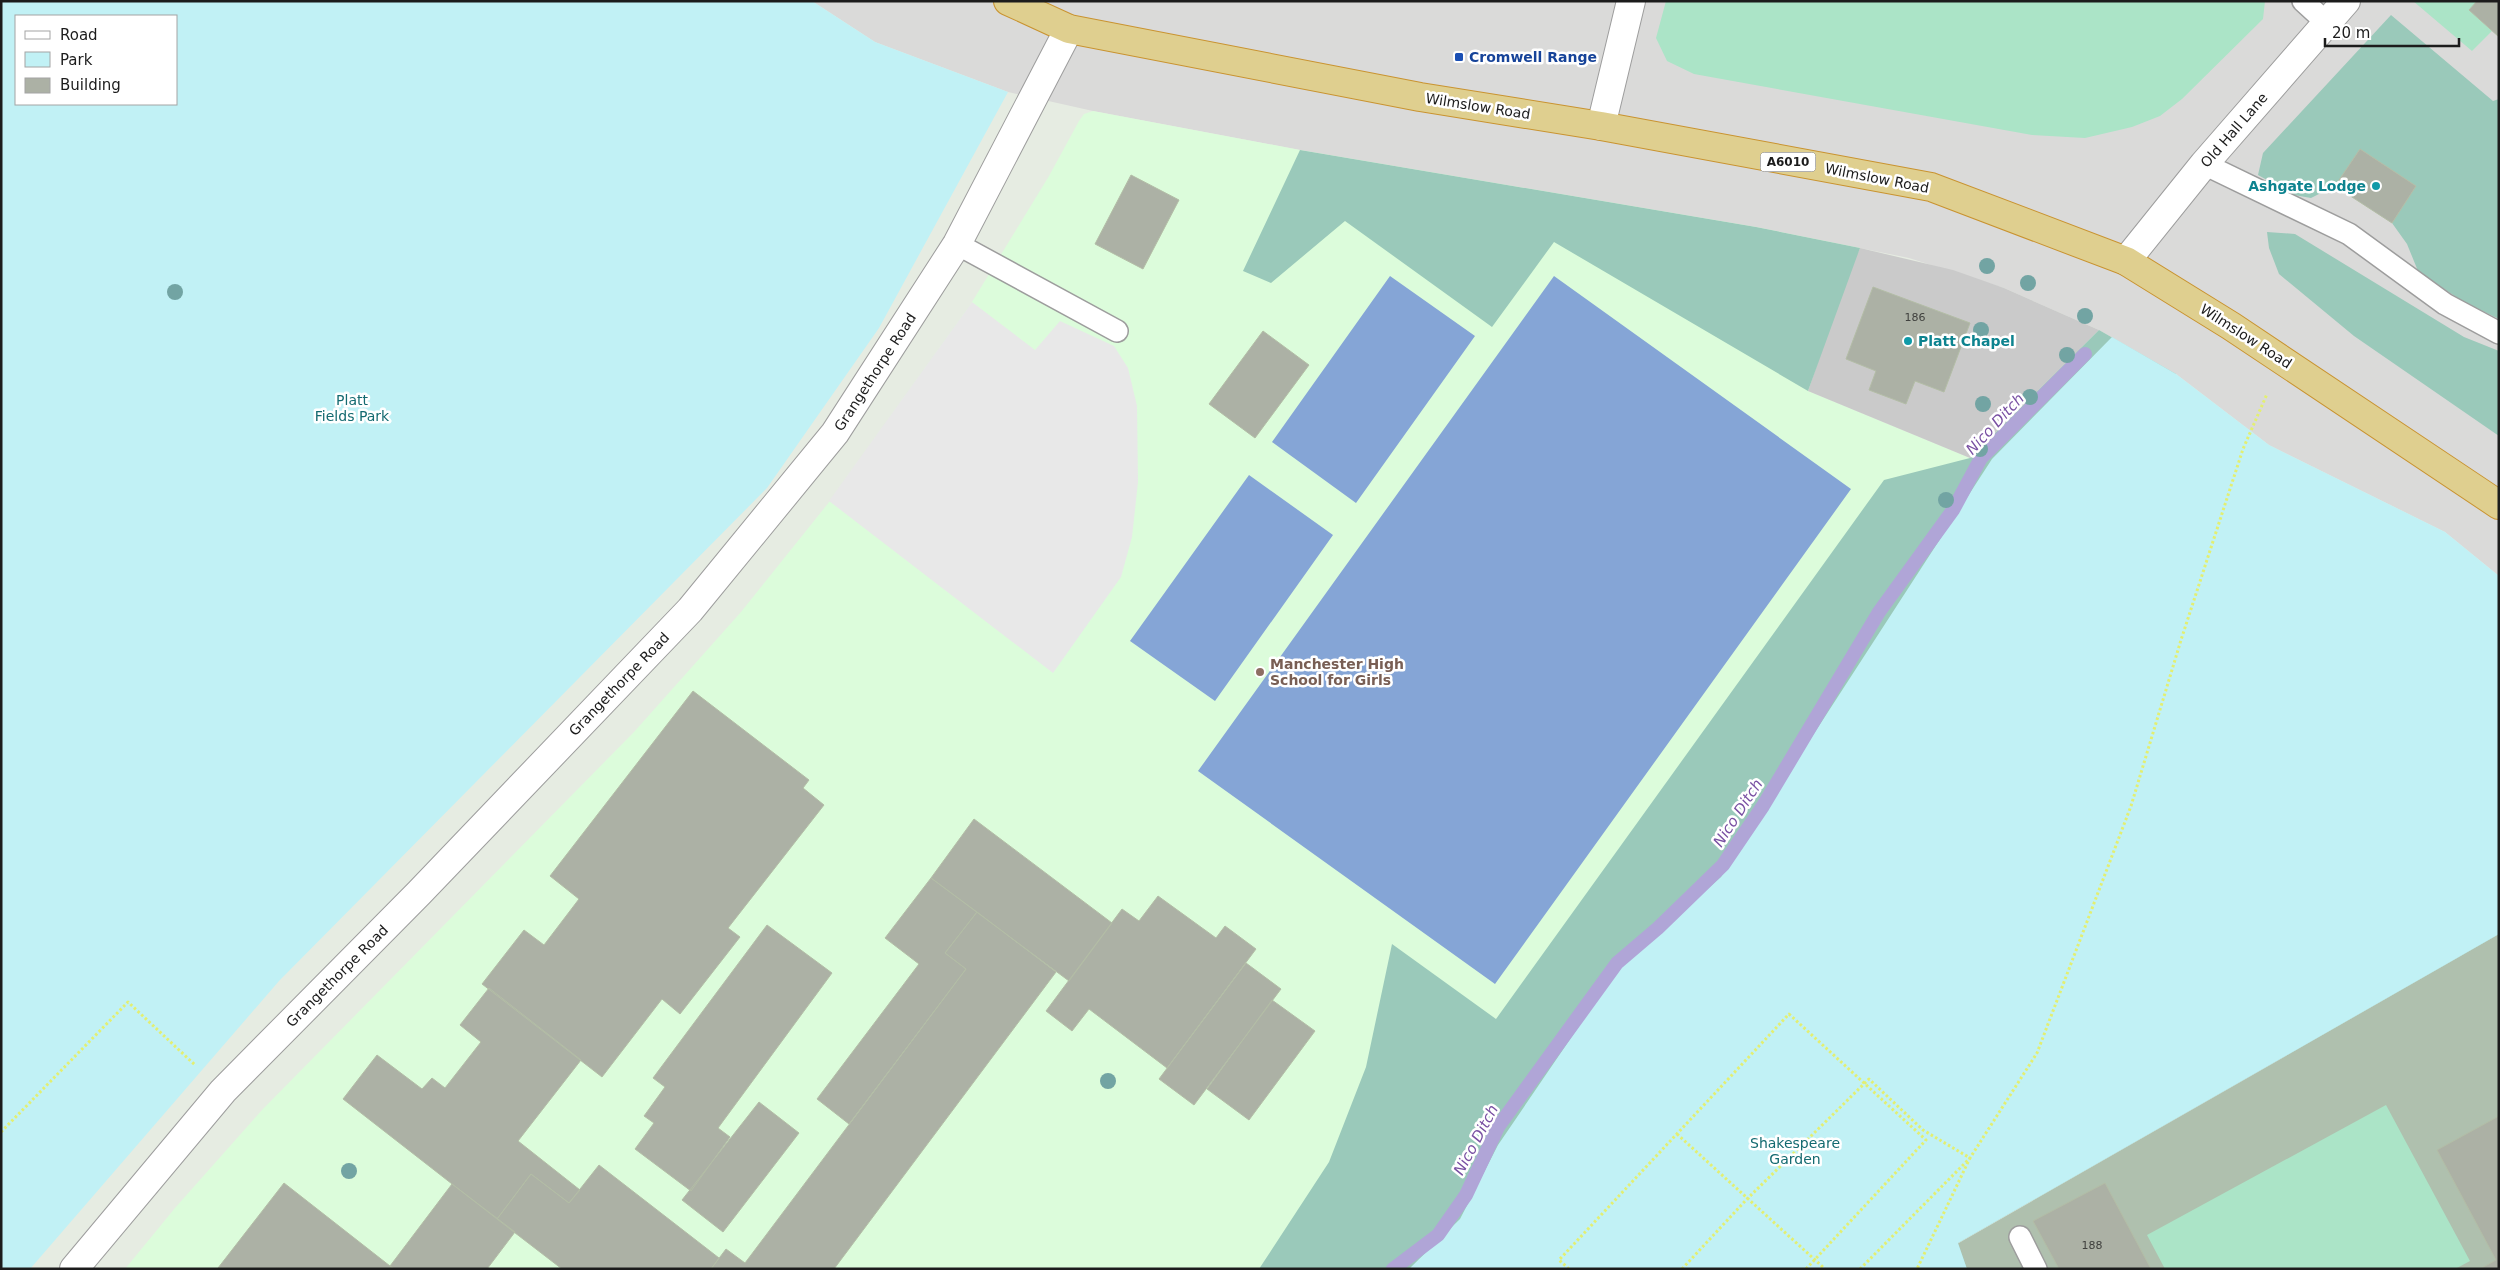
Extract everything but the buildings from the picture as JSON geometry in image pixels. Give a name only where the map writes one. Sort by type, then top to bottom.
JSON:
[{"type":"highway","name":"Wilmslow Road","points":[[1008,1],[1069,29],[1420,98],[1601,126],[1931,188],[2126,261],[2282,359],[2499,504]]},
{"type":"street","points":[[1601,126],[1631,1]]},
{"type":"street","name":"Old Hall Lane","points":[[2126,261],[2204,164],[2346,1]]},
{"type":"street","name":"Grangethorpe Road","points":[[74,1269],[223,1091],[419,893],[690,610],[835,433],[957,244],[1069,29]]},
{"type":"lane","points":[[2303,1],[2327,23]]},
{"type":"lane","points":[[2204,164],[2349,234],[2445,304],[2499,333]]},
{"type":"lane","points":[[957,244],[1117,331]]},
{"type":"lane","points":[[2020,1237],[2036,1269]]},
{"type":"path","points":[[1918,1269],[1970,1158],[2037,1053],[2131,806],[2181,640],[2243,449],[2282,359]]},
{"type":"path","points":[[1,1132],[128,1002],[223,1091]]},
{"type":"path","points":[[1569,1269],[1559,1260],[1790,1014],[1926,1140],[1806,1269]]},
{"type":"path","points":[[1682,1269],[1747,1199],[1869,1079],[1923,1130],[1970,1158]]},
{"type":"path","points":[[1677,1134],[1825,1269]]},
{"type":"path","points":[[1860,1269],[1970,1158]]},
{"type":"shaded area","points":[[812,1],[2499,1],[2499,576],[2445,532],[2269,445],[2176,374],[2099,330],[2004,288],[1909,258],[1756,227],[1300,150],[1093,111],[1008,92],[875,42]]},
{"type":"shaded area","points":[[1666,1],[2265,1],[2263,19],[2182,99],[2160,116],[2132,127],[2085,138],[2032,135],[1694,74],[1667,61],[1656,38]]},
{"type":"shaded area","points":[[2413,1],[2477,1],[2469,10],[2492,31],[2472,51]]},
{"type":"shaded area","name":"Manchester High School for Girls","points":[[1093,111],[1300,150],[1756,227],[1860,248],[1808,391],[1970,458],[1377,1269],[125,1269],[175,1208],[262,1110],[634,732],[741,612],[830,501],[972,302],[1049,176],[1079,121],[1084,114]]},
{"type":"shaded area","points":[[1860,248],[1953,270],[2004,288],[2099,330],[1970,458],[1808,391],[1849,271]]},
{"type":"shaded area","points":[[1390,276],[1475,336],[1356,503],[1272,442]]},
{"type":"shaded area","points":[[1554,276],[1851,489],[1495,984],[1198,771]]},
{"type":"shaded area","points":[[972,302],[1035,350],[1060,321],[1114,346],[1128,368],[1137,406],[1138,482],[1132,537],[1121,577],[1053,673],[829,501]]},
{"type":"shaded area","points":[[1249,475],[1333,535],[1215,701],[1130,641]]},
{"type":"shaded area","points":[[2499,934],[2499,1269],[1967,1269],[1957,1244]]},
{"type":"shaded area","points":[[2386,1105],[2470,1261],[2455,1269],[2165,1269],[2147,1235]]},
{"type":"green space","name":"Platt Fields Park","points":[[1,1],[812,1],[875,42],[1008,92],[879,328],[767,488],[279,981],[30,1269],[1,1269]]},
{"type":"green space","points":[[2391,15],[2493,101],[2499,99],[2499,319],[2462,301],[2418,271],[2407,244],[2392,223],[2416,186],[2360,149],[2335,186],[2311,198],[2294,195],[2258,175],[2263,153]]},
{"type":"green space","points":[[1300,150],[1756,227],[1860,248],[1808,391],[1554,242],[1492,327],[1345,221],[1271,283],[1243,271]]},
{"type":"green space","points":[[2267,232],[2295,234],[2464,337],[2499,351],[2499,436],[2354,336],[2279,274],[2269,248]]},
{"type":"green space","name":"Shakespeare Garden","points":[[2099,330],[2176,374],[1936,711],[2499,934],[1958,1243],[1967,1269],[1259,1269],[1329,1162],[1366,1067],[1392,944],[1496,1019],[1884,480],[1970,458]]},
{"type":"green space","name":"Shakespeare Garden","points":[[2112,337],[2176,374],[2269,445],[2445,532],[2499,576],[2499,934],[1958,1243],[1967,1269],[1409,1269],[1460,1219],[1498,1145],[1620,966],[1721,877],[1992,459]]},
{"type":"waterway","name":"Nico Ditch","points":[[1393,1269],[1438,1235],[1466,1195],[1498,1127],[1617,963],[1658,928],[1723,865],[1763,806],[1879,612],[1953,510],[1981,458],[2085,354]]},
{"type":"place","name":"Cromwell Range","points":[[1459,57]]},
{"type":"place","name":"Ashgate Lodge","points":[[2376,186]]},
{"type":"place","name":"Platt Chapel","points":[[1908,341]]},
{"type":"place","name":"Manchester High School for Girls","points":[[1260,672]]}]
